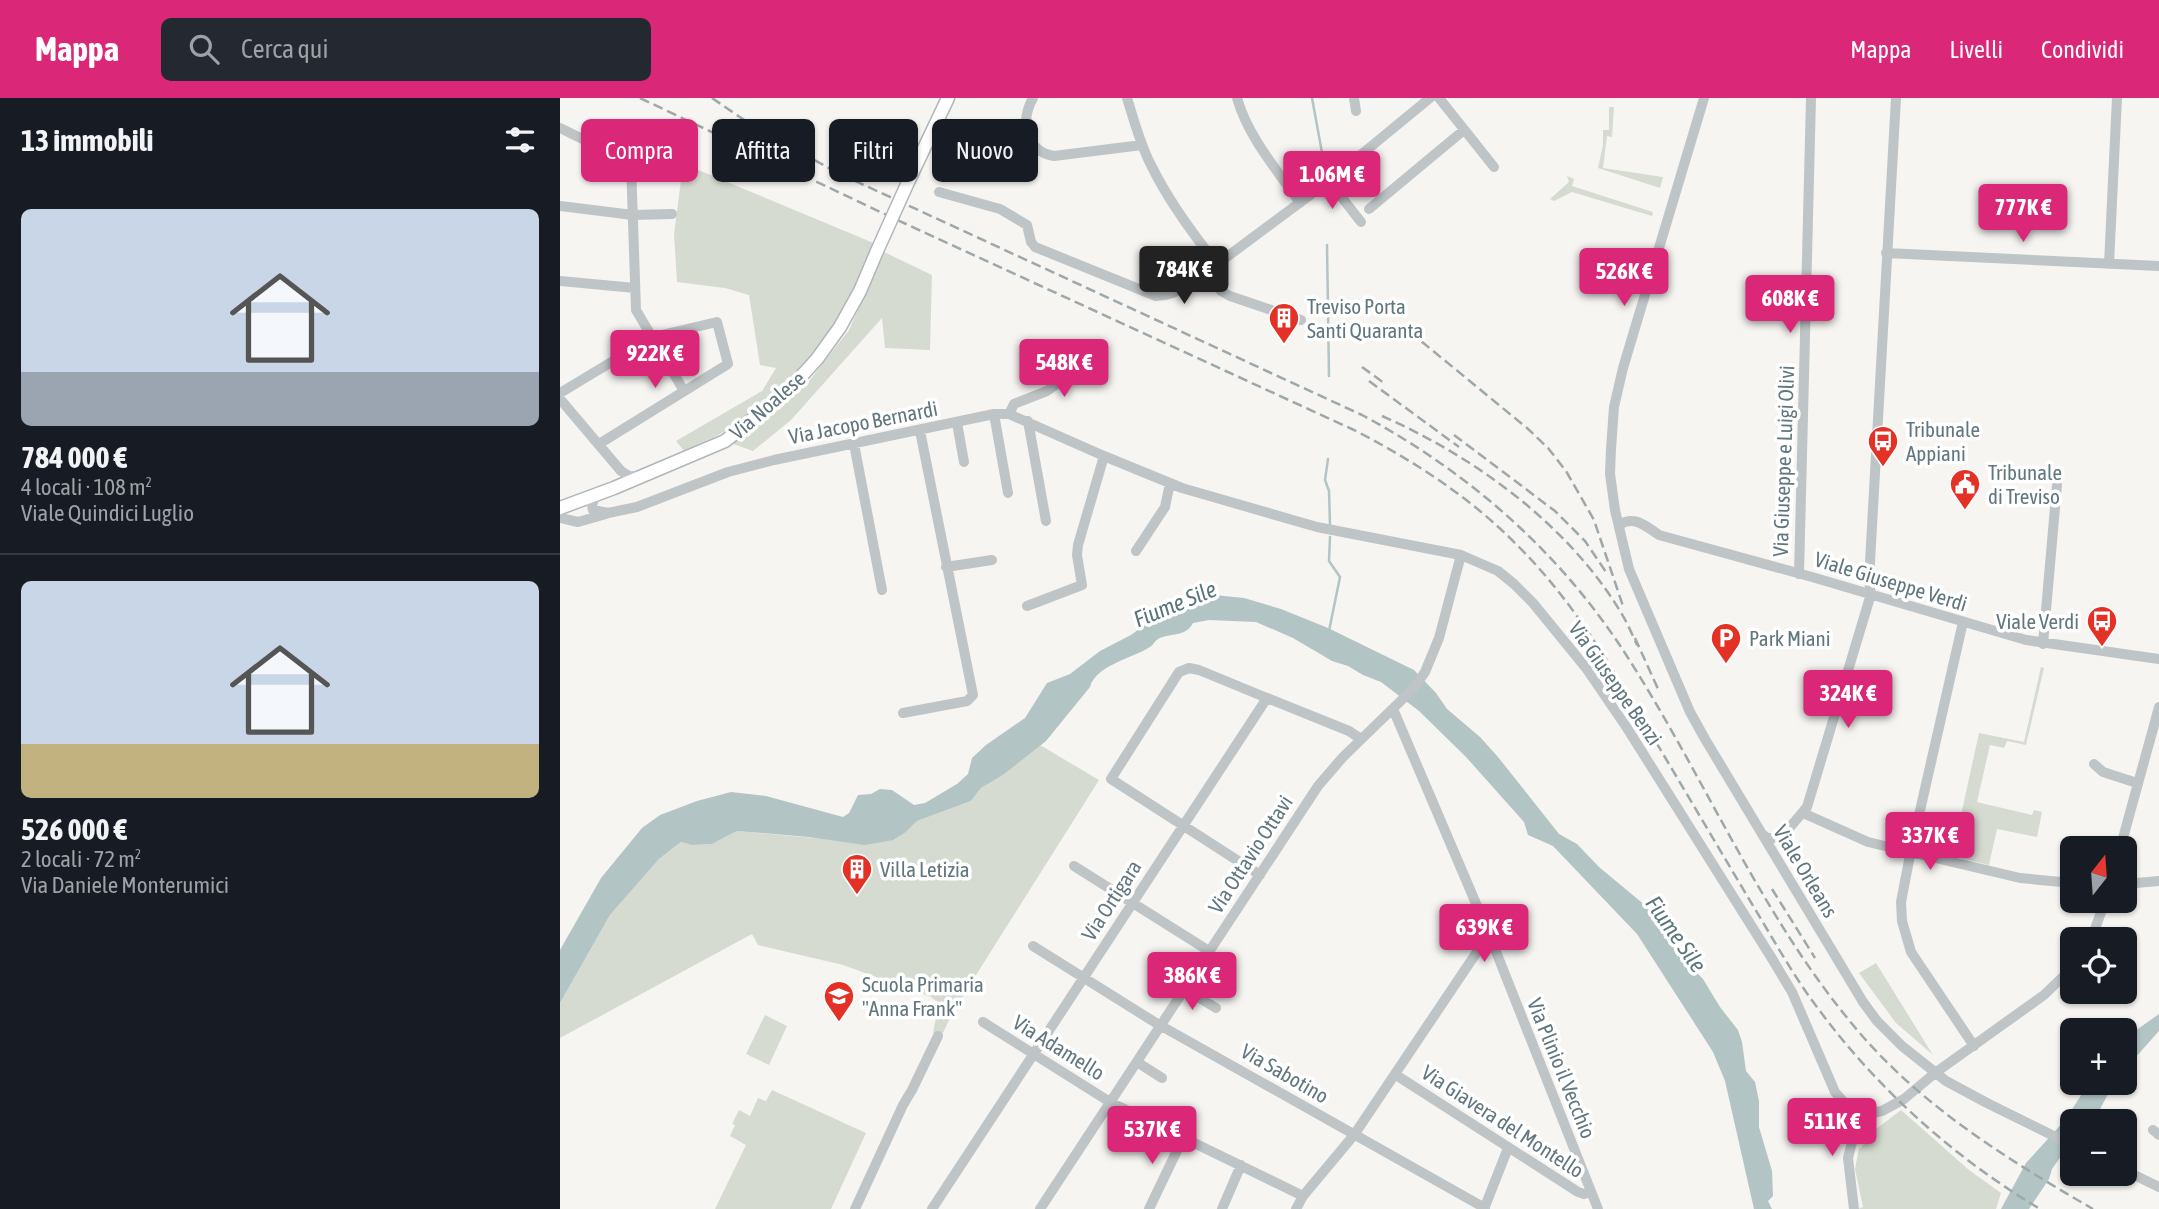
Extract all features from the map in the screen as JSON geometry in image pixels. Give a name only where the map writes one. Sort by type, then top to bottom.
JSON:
[{"type":"main road","name":"Via Noalese","points":[[560,508],[725,441],[787,392],[817,359],[860,291],[948,98]]},
{"type":"street","points":[[1033,98],[1025,118],[1035,148],[1044,154],[1054,156],[1142,145]]},
{"type":"street","points":[[1128,98],[1142,145],[1154,172],[1178,212],[1217,264]]},
{"type":"street","points":[[1237,98],[1241,114],[1264,153],[1300,202]]},
{"type":"street","points":[[1354,98],[1356,111]]},
{"type":"street","points":[[939,192],[1006,212],[1027,225],[1035,247],[1156,296],[1171,295],[1189,285],[1329,181],[1430,98]]},
{"type":"street","points":[[1438,98],[1494,167]]},
{"type":"street","name":"Viale Orleans","points":[[1704,98],[1623,368],[1614,407],[1610,474],[1629,569],[1689,712],[1863,1002],[1888,1031],[1935,1073],[1966,1092],[2060,1139]]},
{"type":"street","name":"Via Giuseppe e Luigi Olivi","points":[[1800,573],[1811,98]]},
{"type":"street","points":[[1778,861],[1775,851],[1777,838],[1807,807],[1871,594],[1869,580],[1896,98]]},
{"type":"street","points":[[2109,264],[2117,98]]},
{"type":"street","points":[[1369,209],[1464,130]]},
{"type":"street","points":[[561,131],[631,163],[636,310],[684,391]]},
{"type":"street","points":[[1329,181],[1361,222]]},
{"type":"street","points":[[560,206],[633,215],[671,214]]},
{"type":"street","points":[[1886,253],[2159,266]]},
{"type":"street","points":[[1206,272],[1223,293],[1301,320]]},
{"type":"street","points":[[560,281],[635,288]]},
{"type":"street","points":[[560,393],[653,337],[717,322],[728,364],[599,444]]},
{"type":"street","points":[[1009,414],[1014,404],[1047,391],[1095,357]]},
{"type":"street","points":[[560,399],[624,473],[640,477]]},
{"type":"street","points":[[993,414],[1008,493]]},
{"type":"street","name":"Via Jacopo Bernardi","points":[[560,518],[578,522],[637,507],[739,468],[993,414],[1009,414]]},
{"type":"street","name":"Via Giuseppe Benzi","points":[[1009,414],[1170,483],[1317,527],[1461,555],[1487,565],[1514,584],[1558,632],[1627,728],[1771,957],[1791,992],[1835,1092],[1846,1105],[1864,1114]]},
{"type":"street","points":[[1028,421],[1046,521]]},
{"type":"street","name":"Via Jacopo Bernardi","points":[[957,423],[964,462]]},
{"type":"street","points":[[903,713],[967,701],[973,695],[920,431]]},
{"type":"street","points":[[854,443],[882,590]]},
{"type":"street","points":[[1027,606],[1082,585],[1077,545],[1104,456]]},
{"type":"street","points":[[1136,551],[1165,507],[1170,483]]},
{"type":"street","points":[[2043,644],[2057,485]]},
{"type":"street","points":[[596,494],[593,510],[608,513]]},
{"type":"street","name":"Viale Giuseppe Verdi","points":[[1619,525],[1627,520],[1639,522],[1659,535],[2043,644],[2159,659]]},
{"type":"street","name":"Via Ottavio Ottavi","points":[[1040,1209],[1318,786],[1334,766],[1414,688],[1425,672],[1439,638],[1461,555]]},
{"type":"street","points":[[946,567],[992,560]]},
{"type":"street","points":[[1962,622],[1901,902],[1905,934],[1912,952],[1973,1046]]},
{"type":"street","points":[[1260,875],[1111,779],[1175,676],[1194,668],[1361,739]]},
{"type":"street","name":"Via Ortigara","points":[[932,1209],[1267,698]]},
{"type":"street","name":"Via Plinio il Vecchio","points":[[1396,706],[1598,1209]]},
{"type":"street","points":[[2123,836],[2159,707]]},
{"type":"street","points":[[2094,764],[2103,772],[2137,783]]},
{"type":"street","points":[[1803,813],[1868,842],[2021,878],[2060,882]]},
{"type":"street","points":[[1759,832],[1767,838],[1777,838]]},
{"type":"street","points":[[1074,866],[1209,951]]},
{"type":"street","points":[[2137,883],[2159,881]]},
{"type":"street","name":"Via Giavera del Montello","points":[[1296,1209],[1303,1196],[1354,1135],[1489,934]]},
{"type":"street","name":"Via Sabotino","points":[[1033,946],[1160,1026],[1484,1209]]},
{"type":"street","points":[[1854,1209],[1848,1158],[1853,1138],[1864,1114],[1873,1114],[1894,1105],[2044,995],[2060,980]]},
{"type":"street","points":[[1185,989],[1216,1008]]},
{"type":"street","name":"Via Adamello","points":[[983,1022],[1110,1102],[1303,1196]]},
{"type":"street","points":[[855,1209],[938,1036]]},
{"type":"street","points":[[1137,1062],[1162,1078]]},
{"type":"street","name":"Via Giavera del Montello","points":[[1395,1074],[1578,1192],[1591,1192]]},
{"type":"street","points":[[1149,1209],[1183,1138]]},
{"type":"street","points":[[1484,1209],[1508,1148]]},
{"type":"street","points":[[1222,1209],[1241,1166]]},
{"type":"street","points":[[2137,1176],[2159,1187]]},
{"type":"shaded area","points":[[1609,107],[1614,107],[1612,137],[1607,136],[1603,168],[1663,177],[1660,188],[1598,168],[1603,130],[1609,130]]},
{"type":"shaded area","points":[[698,170],[712,176],[712,182],[727,182],[876,244],[834,324],[800,369],[780,390],[726,431],[684,451],[676,441],[762,391],[776,368],[760,365],[749,295],[725,288],[677,282],[674,234],[681,182],[698,182]]},
{"type":"shaded area","points":[[1567,176],[1574,179],[1572,186],[1653,212],[1652,216],[1572,192],[1554,201],[1550,199],[1569,182]]},
{"type":"shaded area","points":[[884,252],[932,275],[930,350],[885,348],[882,318],[791,420],[753,451],[728,442],[773,413],[810,380],[849,330]]},
{"type":"shaded area","points":[[1214,595],[1244,598],[1281,609],[1328,628],[1414,670],[1447,709],[1480,737],[1498,757],[1559,834],[1577,844],[1670,931],[1681,956],[1703,979],[1738,1030],[1746,1071],[1755,1082],[1759,1101],[1759,1127],[1772,1171],[1773,1196],[1768,1201],[1772,1209],[1754,1209],[1725,1081],[1713,1052],[1637,934],[1553,846],[1528,835],[1524,822],[1466,757],[1419,711],[1381,682],[1332,661],[1293,638],[1256,622],[1209,620],[1193,623],[1186,631],[1158,639],[1150,647],[1107,668],[1094,679],[1046,741],[1003,775],[981,788],[971,801],[917,821],[893,840],[865,845],[737,831],[712,844],[692,845],[681,842],[659,859],[610,915],[560,1003],[560,950],[601,878],[642,828],[660,815],[731,792],[766,796],[843,817],[849,813],[858,795],[871,794],[880,789],[892,790],[914,805],[925,803],[957,784],[968,774],[972,758],[1025,718],[1047,683],[1070,674],[1100,651],[1143,626]]},
{"type":"shaded area","points":[[2041,667],[2044,668],[2026,745],[2007,741],[2004,748],[1990,745],[1977,802],[2032,815],[2034,810],[2042,812],[2037,837],[1997,829],[1989,865],[1952,856],[1979,733],[2024,742]]},
{"type":"shaded area","points":[[1040,745],[1099,780],[954,1010],[941,1037],[933,1033],[939,1003],[931,997],[843,965],[758,945],[752,934],[560,1038],[560,1003],[610,915],[659,859],[681,842],[692,845],[712,844],[737,831],[836,840],[906,832],[917,821],[971,801],[981,788],[1003,775]]},
{"type":"shaded area","points":[[1876,963],[1933,1055],[1896,1023],[1859,973]]},
{"type":"shaded area","points":[[2159,1014],[2159,1031],[2137,1056],[2137,1030]]},
{"type":"shaded area","points":[[765,1015],[787,1026],[769,1065],[746,1054]]},
{"type":"shaded area","points":[[772,1090],[866,1133],[831,1209],[715,1209],[746,1145],[730,1136],[735,1125],[732,1124],[739,1110],[750,1116],[758,1098],[766,1101]]},
{"type":"shaded area","points":[[2081,1095],[2108,1095],[2100,1109],[2072,1109]]},
{"type":"shaded area","points":[[1901,1110],[1969,1170],[2001,1193],[1996,1209],[1858,1209],[1863,1207],[1855,1169],[1859,1148],[1871,1133]]},
{"type":"shaded area","points":[[2060,1126],[2060,1158],[2029,1209],[2001,1209],[2026,1163]]},
{"type":"waterway","points":[[1304,188],[1325,169],[1312,98]]},
{"type":"waterway","points":[[1327,245],[1329,376]]},
{"type":"waterway","points":[[1328,459],[1325,480],[1329,491],[1330,525]]},
{"type":"waterway","points":[[1329,631],[1340,577],[1329,561],[1330,537]]},
{"type":"railway","points":[[640,98],[893,218],[1354,430],[1420,467],[1461,496],[1500,528],[1537,566],[1587,630],[1789,966],[1835,1030],[1887,1089],[1944,1142],[2040,1209]]},
{"type":"railway","points":[[712,98],[753,126],[838,173],[1362,415],[1436,460],[1471,486],[1536,543],[1566,575],[1619,644],[1649,691],[1758,887],[1819,981],[1853,1025],[1906,1080],[1964,1128],[2093,1209]]},
{"type":"railway","points":[[1410,332],[1527,428],[1548,448],[1566,471],[1594,520],[1624,609]]},
{"type":"railway","points":[[1362,367],[1384,383]]},
{"type":"railway","points":[[1369,381],[1459,447]]},
{"type":"railway","points":[[1382,416],[1417,433],[1484,473],[1546,522],[1598,579],[1623,615],[1637,645]]},
{"type":"railway","points":[[1454,435],[1555,511],[1585,541],[1606,572]]},
{"type":"railway","points":[[1635,638],[1658,689]]},
{"type":"railway","points":[[1772,889],[1815,958]]},
{"type":"place","name":"Treviso Porta Santi Quaranta","points":[[1284,345]]},
{"type":"place","name":"Tribunale Appiani","points":[[1883,468]]},
{"type":"place","name":"Tribunale di Treviso","points":[[1965,511]]},
{"type":"place","name":"Viale Verdi","points":[[2102,648]]},
{"type":"place","name":"Park Miani","points":[[1726,665]]},
{"type":"place","name":"Villa Letizia","points":[[857,896]]},
{"type":"place","name":"Scuola Primaria \"Anna Frank\"","points":[[839,1023]]},
{"type":"water label","name":"Fiume Sile","points":[[1175,604]]},
{"type":"water label","name":"Fiume Sile","points":[[1676,934]]}]
